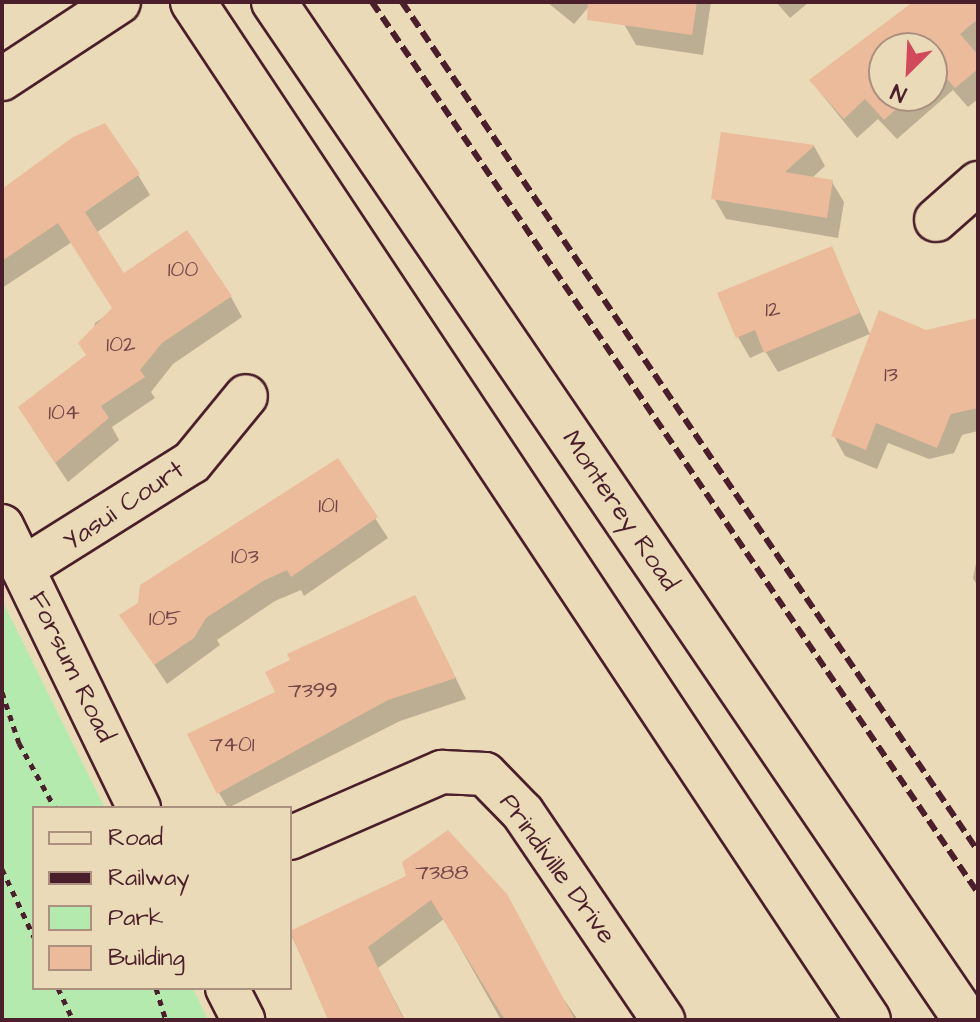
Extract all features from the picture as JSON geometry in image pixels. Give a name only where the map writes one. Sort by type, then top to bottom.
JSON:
[{"type":"main road","points":[[193,2],[868,1020]]},
{"type":"main road","name":"Monterey Road","points":[[274,2],[966,1020]]},
{"type":"street","points":[[2,79],[119,2]]},
{"type":"street","points":[[936,220],[978,183]]},
{"type":"street","name":"Yasui Court","points":[[23,568],[192,462],[246,396]]},
{"type":"street","name":"Forsum Road","points":[[2,526],[138,806]]},
{"type":"street","name":"Prindiville Drive","points":[[292,837],[442,772],[485,774],[523,813],[663,1020]]},
{"type":"street","points":[[228,990],[243,1020]]},
{"type":"path","points":[[2,692],[19,743],[54,806]]},
{"type":"path","points":[[2,869],[32,933]]},
{"type":"path","points":[[59,990],[73,1020]]},
{"type":"path","points":[[157,990],[166,1020]]},
{"type":"green space","points":[[2,600],[104,806],[32,806],[32,990],[194,990],[208,1020],[2,1020]]},
{"type":"building","points":[[588,2],[697,2],[692,35],[587,20]]},
{"type":"building","points":[[913,2],[978,2],[978,19],[960,34],[978,55],[978,69],[955,88],[948,80],[948,32],[873,32]]},
{"type":"building","points":[[868,36],[868,102],[865,99],[844,119],[809,80]]},
{"type":"building","points":[[877,112],[893,112],[884,120]]},
{"type":"building","points":[[105,123],[140,174],[85,212],[124,273],[187,230],[232,296],[162,343],[140,370],[145,377],[101,406],[109,418],[55,463],[18,407],[86,355],[78,343],[112,308],[58,223],[2,261],[2,189],[73,137]]},
{"type":"building","points":[[721,132],[815,145],[785,172],[833,180],[827,218],[711,199]]},
{"type":"building","points":[[832,246],[860,313],[764,353],[755,330],[736,338],[717,293]]},
{"type":"building","points":[[879,310],[926,330],[978,318],[978,408],[951,414],[937,448],[876,423],[866,450],[831,436]]},
{"type":"building","points":[[338,458],[378,517],[291,577],[287,570],[263,581],[206,618],[194,638],[154,665],[119,615],[138,603],[140,585]]},
{"type":"building","points":[[415,595],[456,678],[388,700],[217,794],[187,734],[275,692],[265,672],[290,660],[287,654]]},
{"type":"building","points":[[448,830],[507,894],[575,1020],[505,1020],[431,900],[368,947],[404,1020],[328,1020],[292,930],[406,876],[402,862]]},
{"type":"railway","points":[[372,2],[978,893]]},
{"type":"railway","points":[[402,2],[978,851]]}]
